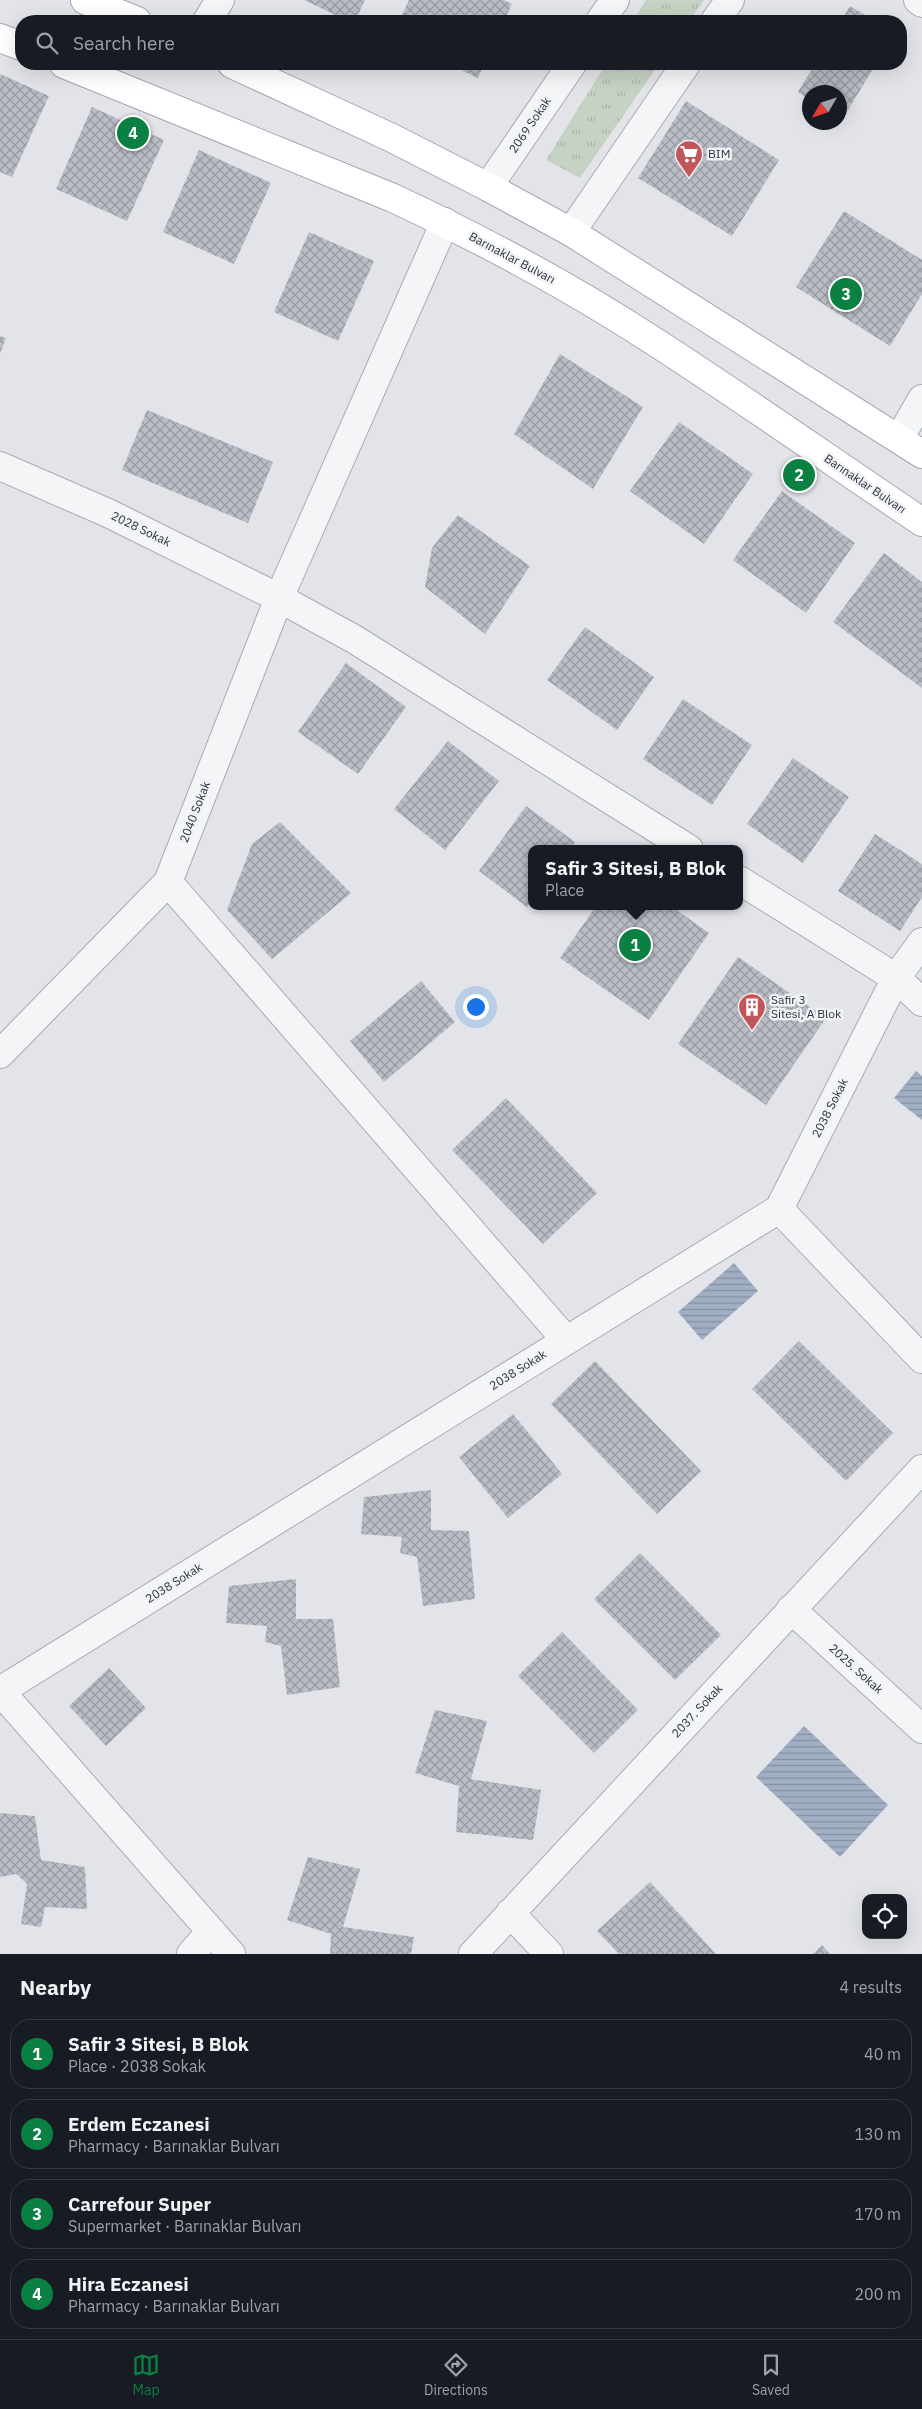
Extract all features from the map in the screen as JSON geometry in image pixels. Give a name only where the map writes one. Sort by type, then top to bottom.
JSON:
[{"type":"main road","points":[[85,0],[122,15]]},
{"type":"main road","points":[[0,38],[15,44]]},
{"type":"main road","name":"Barınaklar Bulvarı","points":[[79,70],[393,198],[445,222],[544,275],[649,337],[922,522]]},
{"type":"main road","points":[[245,70],[392,138],[571,232],[922,454]]},
{"type":"street","points":[[211,15],[220,0]]},
{"type":"street","points":[[604,15],[615,0]]},
{"type":"street","points":[[719,15],[730,0]]},
{"type":"street","points":[[918,0],[922,3]]},
{"type":"street","name":"2069 Sokak","points":[[488,187],[568,70]]},
{"type":"street","points":[[571,232],[682,70]]},
{"type":"street","name":"2040 Sokak","points":[[0,1054],[168,882],[279,598],[445,222]]},
{"type":"street","points":[[899,439],[922,399]]},
{"type":"street","name":"2028 Sokak","points":[[0,466],[108,513],[279,598]]},
{"type":"street","points":[[279,598],[354,640],[683,845]]},
{"type":"street","points":[[168,882],[566,1340]]},
{"type":"street","points":[[743,882],[896,978],[922,1002]]},
{"type":"street","name":"2038 Sokak","points":[[0,1691],[779,1209],[896,978],[922,942]]},
{"type":"street","points":[[779,1209],[922,1359]]},
{"type":"street","name":"2037. Sokak","points":[[473,1954],[922,1469]]},
{"type":"street","name":"2025. Sokak","points":[[791,1609],[922,1729]]},
{"type":"street","points":[[0,1691],[231,1954]]},
{"type":"street","points":[[510,1912],[549,1954]]},
{"type":"street","points":[[190,1954],[211,1931]]},
{"type":"green space","points":[[646,0],[704,0],[693,15],[637,15]]},
{"type":"green space","points":[[602,70],[655,70],[580,178],[546,160]]},
{"type":"water","points":[[916,1071],[922,1076],[922,1120],[894,1098]]},
{"type":"water","points":[[734,1263],[758,1291],[702,1340],[678,1312]]},
{"type":"water","points":[[804,1726],[888,1805],[840,1857],[756,1777]]},
{"type":"building","points":[[304,0],[365,0],[358,15],[335,15]]},
{"type":"building","points":[[409,0],[504,0],[512,4],[507,15],[402,15]]},
{"type":"building","points":[[850,6],[865,15],[845,15]]},
{"type":"building","points":[[461,70],[481,70],[478,78]]},
{"type":"building","points":[[811,70],[872,70],[847,112],[847,85],[802,85]]},
{"type":"building","points":[[0,74],[49,96],[12,177],[0,172]]},
{"type":"building","points":[[802,85],[802,95],[798,92]]},
{"type":"building","points":[[686,101],[779,160],[732,236],[638,178]]},
{"type":"building","points":[[92,107],[164,140],[127,221],[56,189]]},
{"type":"building","points":[[199,150],[271,183],[234,264],[163,232]]},
{"type":"building","points":[[844,211],[922,260],[922,294],[890,346],[796,287]]},
{"type":"building","points":[[309,232],[374,261],[338,341],[274,312]]},
{"type":"building","points":[[0,336],[6,338],[0,353]]},
{"type":"building","points":[[560,354],[643,407],[593,489],[514,434]]},
{"type":"building","points":[[147,410],[273,462],[248,523],[122,470]]},
{"type":"building","points":[[679,422],[753,474],[704,544],[630,491]]},
{"type":"building","points":[[782,491],[855,543],[806,613],[733,560]]},
{"type":"building","points":[[458,515],[530,566],[485,634],[425,587],[432,548]]},
{"type":"building","points":[[884,553],[922,582],[922,688],[833,622]]},
{"type":"building","points":[[585,627],[654,677],[617,730],[547,680]]},
{"type":"building","points":[[346,663],[406,707],[358,774],[298,732]]},
{"type":"building","points":[[683,699],[752,745],[712,805],[643,759]]},
{"type":"building","points":[[448,741],[499,781],[445,850],[394,809]]},
{"type":"building","points":[[793,758],[849,797],[803,863],[747,824]]},
{"type":"building","points":[[526,806],[575,842],[573,845],[528,845],[527,907],[479,871]]},
{"type":"building","points":[[280,822],[351,893],[272,959],[227,910],[252,844]]},
{"type":"building","points":[[875,834],[922,864],[922,897],[900,931],[838,891]]},
{"type":"building","points":[[593,910],[677,910],[709,933],[649,1020],[560,958]]},
{"type":"building","name":"Safir 3 Sitesi, A Blok","points":[[738,957],[826,1018],[766,1105],[678,1044]]},
{"type":"building","points":[[421,981],[455,1022],[384,1082],[350,1041]]},
{"type":"building","points":[[506,1098],[597,1193],[543,1244],[452,1150]]},
{"type":"building","points":[[799,1341],[893,1433],[846,1481],[752,1389]]},
{"type":"building","points":[[595,1361],[701,1471],[657,1514],[551,1404]]},
{"type":"building","points":[[513,1414],[562,1474],[508,1518],[459,1457]]},
{"type":"building","points":[[431,1490],[431,1530],[469,1531],[475,1599],[423,1606],[417,1557],[400,1553],[402,1537],[361,1534],[364,1497]]},
{"type":"building","points":[[640,1553],[721,1635],[675,1680],[594,1599]]},
{"type":"building","points":[[296,1579],[296,1619],[333,1619],[340,1687],[287,1695],[281,1646],[265,1642],[267,1626],[226,1623],[229,1586]]},
{"type":"building","points":[[562,1632],[638,1710],[594,1753],[518,1676]]},
{"type":"building","points":[[109,1668],[146,1708],[106,1746],[69,1706]]},
{"type":"building","points":[[435,1710],[487,1721],[471,1779],[541,1790],[533,1840],[456,1832],[459,1786],[415,1773]]},
{"type":"building","points":[[0,1813],[35,1816],[41,1860],[85,1867],[87,1909],[45,1907],[41,1927],[21,1924],[27,1884],[16,1874],[0,1877]]},
{"type":"building","points":[[308,1857],[360,1869],[343,1927],[414,1937],[411,1954],[330,1954],[331,1934],[287,1920]]},
{"type":"building","points":[[650,1882],[716,1954],[619,1954],[597,1931]]},
{"type":"building","points":[[822,1945],[830,1954],[813,1954]]},
{"type":"place","name":"Hira Eczanesi","points":[[133,133]]},
{"type":"place","name":"BIM","points":[[689,178]]},
{"type":"place","name":"Carrefour Super","points":[[846,294]]},
{"type":"place","name":"Erdem Eczanesi","points":[[799,475]]},
{"type":"place","name":"Safir 3 Sitesi, B Blok","points":[[635,945]]},
{"type":"place","name":"Safir 3 Sitesi, A Blok","points":[[752,1031]]}]
